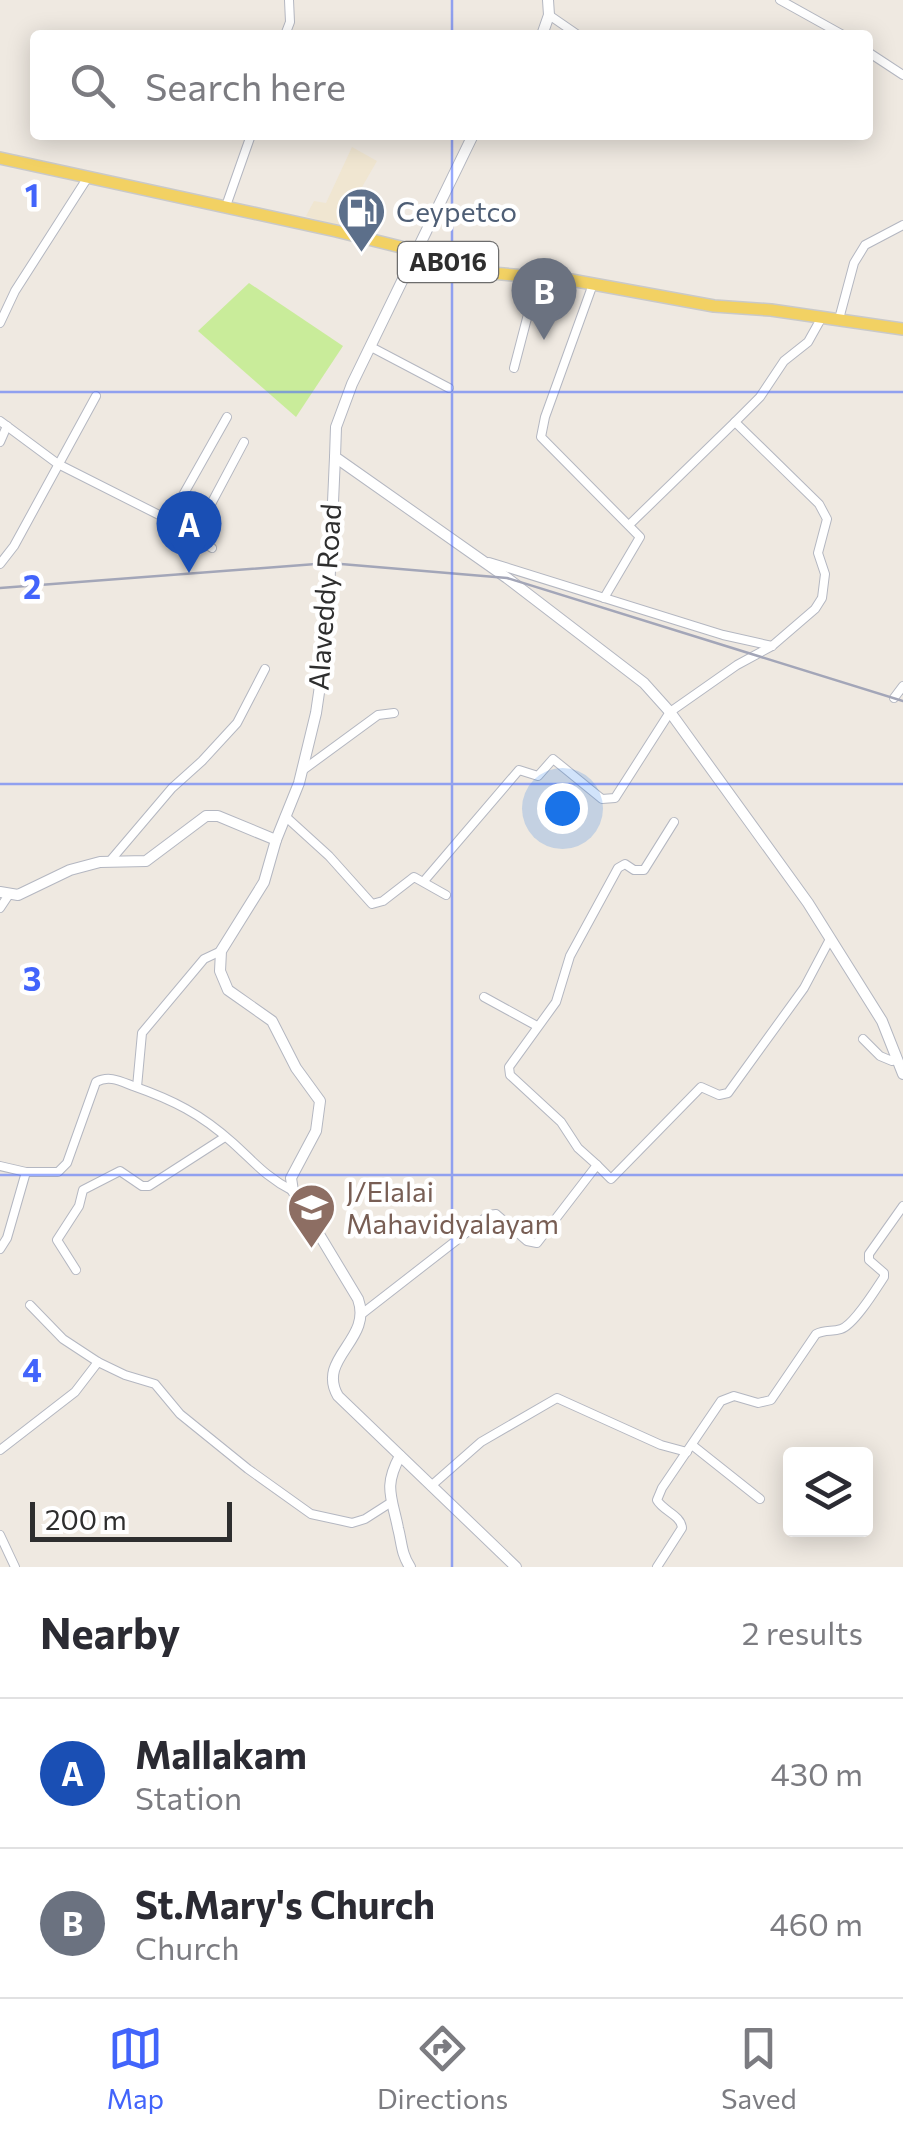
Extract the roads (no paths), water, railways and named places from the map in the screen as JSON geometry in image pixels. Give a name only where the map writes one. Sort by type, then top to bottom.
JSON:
[{"type":"main road","name":"AB016","points":[[0,158],[418,251],[480,272],[538,276],[714,306],[903,329]]},
{"type":"street","points":[[287,30],[289,0]]},
{"type":"street","points":[[544,30],[549,15],[548,0]]},
{"type":"street","points":[[780,0],[834,30]]},
{"type":"street","points":[[549,15],[571,30]]},
{"type":"street","points":[[873,55],[903,75]]},
{"type":"street","points":[[226,206],[249,140]]},
{"type":"street","name":"Alaveddy Road","points":[[222,950],[264,882],[303,770],[316,713],[327,638],[336,427],[352,384],[471,140]]},
{"type":"street","points":[[0,323],[15,291],[88,177]]},
{"type":"street","points":[[839,319],[854,264],[865,245],[903,225]]},
{"type":"street","points":[[514,368],[538,276]]},
{"type":"street","points":[[593,284],[545,417],[542,437],[640,537],[604,598]]},
{"type":"street","points":[[629,525],[760,397],[784,360],[808,342],[822,317]]},
{"type":"street","points":[[372,348],[448,388]]},
{"type":"street","points":[[0,564],[14,546],[96,396]]},
{"type":"street","points":[[168,520],[227,418]]},
{"type":"street","points":[[424,881],[519,770],[535,777],[553,758],[602,799],[615,798],[670,712],[737,665],[772,646],[822,598],[825,574],[818,553],[827,518],[820,504],[735,422]]},
{"type":"street","points":[[0,442],[4,424],[58,464],[168,520],[212,548]]},
{"type":"street","points":[[194,536],[244,442]]},
{"type":"street","points":[[335,458],[478,558],[644,683],[670,712],[830,938],[882,1020],[903,1074]]},
{"type":"street","points":[[478,558],[723,635],[772,646]]},
{"type":"street","points":[[110,861],[172,788],[236,723],[265,670]]},
{"type":"street","points":[[894,698],[903,686]]},
{"type":"street","points":[[303,770],[378,715],[394,712]]},
{"type":"street","points":[[0,908],[4,894],[18,895],[70,870],[110,861],[146,862],[206,816],[218,816],[276,840]]},
{"type":"street","points":[[285,816],[329,856],[372,904],[384,900],[409,878],[424,881],[446,895]]},
{"type":"street","points":[[674,822],[644,870],[634,870],[625,864],[618,868],[570,956],[556,1002],[509,1067],[510,1075],[561,1122],[578,1148],[611,1179],[701,1088],[718,1095],[728,1093],[804,988],[830,938]]},
{"type":"street","points":[[136,1087],[142,1033],[204,958],[222,950],[220,971],[228,990],[272,1021],[296,1068],[320,1101],[316,1132],[290,1178],[293,1191],[363,1313],[361,1325],[330,1376],[332,1386],[516,1567]]},
{"type":"street","points":[[484,996],[538,1026]]},
{"type":"street","points":[[863,1039],[885,1059],[899,1060]]},
{"type":"street","points":[[0,1166],[51,1175],[67,1163],[96,1082],[110,1078],[172,1099],[225,1137],[269,1179],[293,1191]]},
{"type":"street","points":[[76,1270],[57,1240],[79,1206],[83,1190],[120,1170],[142,1186],[149,1186],[225,1137]]},
{"type":"street","points":[[363,1313],[488,1215],[496,1214],[527,1241],[536,1242],[596,1165]]},
{"type":"street","points":[[0,1250],[26,1172]]},
{"type":"street","points":[[657,1567],[682,1523],[658,1500],[662,1488],[722,1402],[734,1396],[758,1403],[772,1400],[816,1334],[827,1329],[840,1330],[849,1324],[884,1277],[869,1254],[903,1206]]},
{"type":"street","points":[[30,1305],[63,1339],[98,1362],[155,1384],[180,1414],[312,1514],[352,1522],[366,1519],[390,1503]]},
{"type":"street","points":[[0,1450],[74,1392],[98,1362]]},
{"type":"street","points":[[431,1486],[481,1442],[557,1398],[661,1445],[689,1449],[760,1499]]},
{"type":"street","points":[[400,1456],[388,1488],[400,1548],[410,1567]]},
{"type":"street","points":[[0,1535],[15,1567]]},
{"type":"railway","points":[[0,588],[329,563],[507,578],[903,701]]},
{"type":"place","name":"Ceypetco","points":[[361,254]]},
{"type":"place","name":"St.Mary's Church","points":[[544,340]]},
{"type":"place","name":"Mallakam","points":[[189,573]]},
{"type":"place","name":"J/Elalai Mahavidyalayam","points":[[311,1250]]}]
